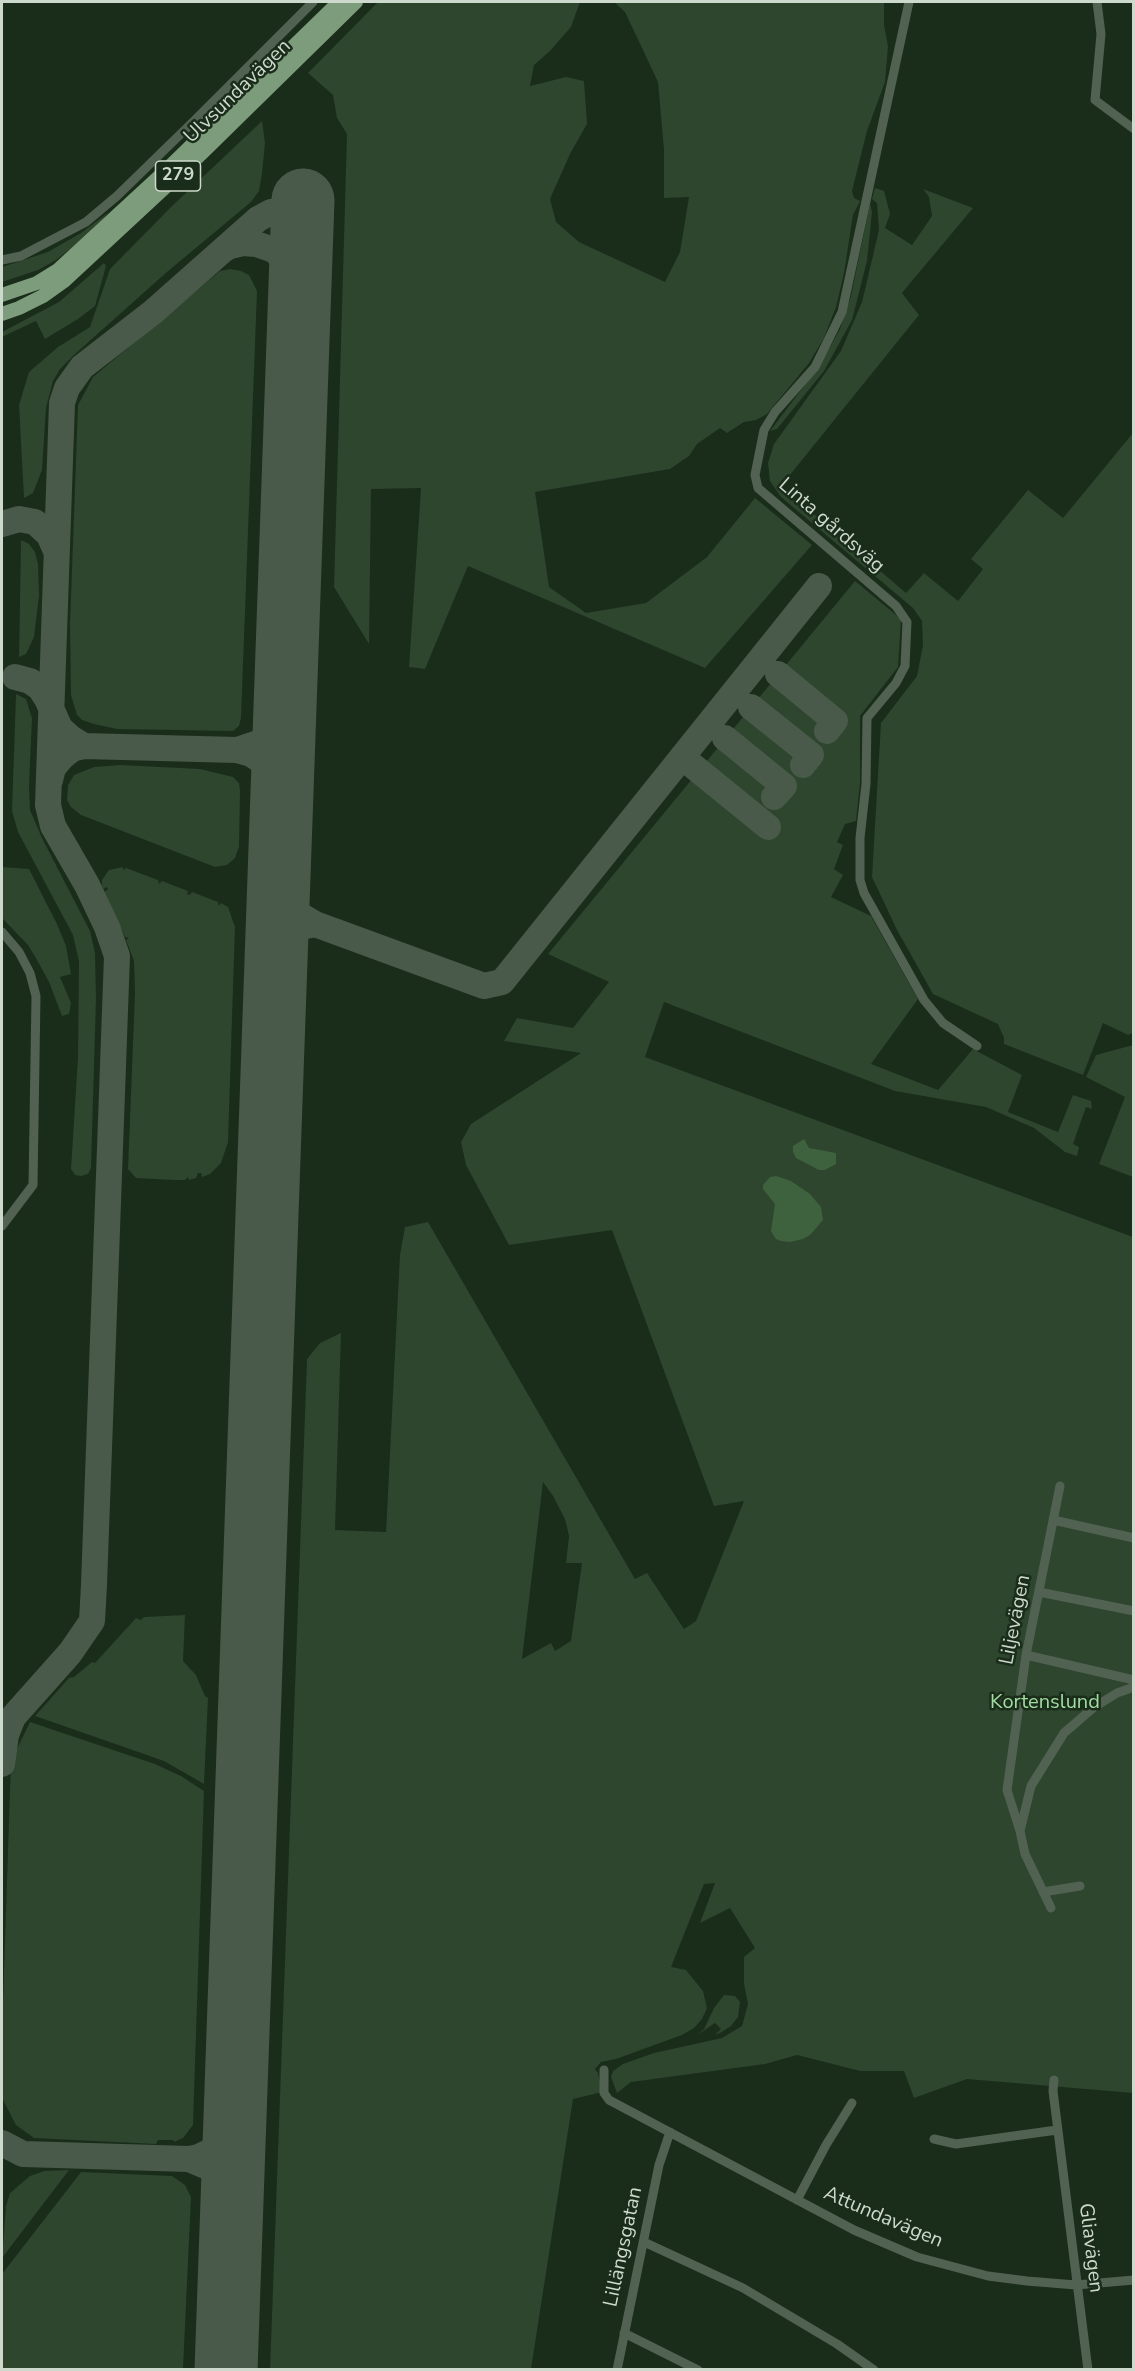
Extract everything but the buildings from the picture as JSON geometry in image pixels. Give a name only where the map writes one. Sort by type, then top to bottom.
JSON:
[{"type":"main road","name":"Ulvsundavägen","points":[[2,295],[37,283],[58,270],[339,2]]},
{"type":"main road","name":"Ulvsundavägen","points":[[2,314],[43,296],[64,281],[203,152],[356,2]]},
{"type":"street","name":"Ulvsundavägen","points":[[2,260],[21,256],[86,222],[117,196],[313,2]]},
{"type":"street","name":"Linta gårdsväg","points":[[909,2],[842,312],[815,367],[775,412],[764,430],[755,475],[758,488],[896,606],[907,622],[905,666],[896,683],[867,718],[866,784],[860,838],[860,879],[864,894],[924,1000],[943,1023],[977,1046]]},
{"type":"street","points":[[1097,2],[1101,34],[1095,100],[1134,129]]},
{"type":"street","points":[[2,932],[19,952],[30,973],[36,996],[36,1007],[33,1185],[2,1226]]},
{"type":"street","name":"Liljevägen","points":[[1051,1908],[1025,1854],[1007,1790],[1026,1655],[1060,1486]]},
{"type":"street","points":[[1053,1520],[1134,1538]]},
{"type":"street","points":[[1039,1592],[1134,1611]]},
{"type":"street","points":[[1026,1655],[1134,1680]]},
{"type":"street","points":[[1020,1831],[1031,1786],[1064,1733],[1093,1708],[1117,1693],[1134,1687]]},
{"type":"street","points":[[1043,1892],[1080,1886]]},
{"type":"street","name":"Attundavägen","points":[[604,2070],[604,2093],[609,2100],[854,2230],[917,2257],[988,2276],[1076,2285],[1134,2280]]},
{"type":"street","name":"Gliavägen","points":[[1054,2080],[1057,2130],[1088,2370]]},
{"type":"street","name":"Attundavägen","points":[[797,2200],[826,2145],[852,2103]]},
{"type":"street","points":[[934,2139],[956,2144],[1057,2130]]},
{"type":"street","name":"Lillängsgatan","points":[[617,2370],[659,2165],[670,2132]]},
{"type":"street","points":[[645,2242],[743,2288],[837,2344],[874,2370]]},
{"type":"street","points":[[624,2333],[698,2370]]},
{"type":"green space","points":[[378,2],[580,2],[571,27],[534,65],[530,86],[566,77],[584,81],[587,124],[570,154],[550,199],[556,222],[579,242],[665,282],[680,252],[689,197],[664,198],[664,150],[658,82],[625,12],[614,2],[884,2],[884,25],[888,46],[885,82],[867,131],[852,191],[854,198],[860,201],[853,215],[836,307],[824,338],[809,363],[767,414],[756,420],[744,422],[727,433],[720,428],[697,444],[689,456],[670,469],[535,492],[549,587],[586,613],[646,603],[707,557],[755,498],[812,545],[705,668],[468,566],[425,669],[409,667],[421,488],[371,489],[369,644],[334,587],[347,134],[337,118],[333,95],[308,73]]},
{"type":"green space","points":[[262,121],[265,143],[262,174],[259,191],[251,202],[167,272],[60,369],[53,381],[46,408],[42,470],[33,493],[24,498],[19,405],[29,372],[58,347],[90,327],[110,269],[172,206]]},
{"type":"green space","points":[[875,188],[884,191],[890,214],[885,228],[912,245],[932,216],[929,197],[923,189],[973,208],[902,293],[919,315],[781,486],[906,593],[924,573],[958,601],[983,569],[971,559],[1028,490],[1063,518],[1133,433],[1133,1033],[1128,1035],[1103,1023],[1083,1075],[1004,1044],[998,1024],[933,994],[897,930],[872,877],[881,723],[917,676],[923,645],[922,621],[913,608],[781,497],[770,481],[768,463],[774,444],[841,351],[862,302],[879,230],[877,203],[872,199]]},
{"type":"green space","points":[[870,203],[872,212],[867,261],[852,320],[824,371],[777,429],[770,431],[820,365],[840,329],[851,296]]},
{"type":"green space","points":[[109,212],[88,235],[56,260],[38,270],[2,282],[2,267],[48,252],[81,233]]},
{"type":"green space","points":[[104,263],[106,266],[95,306],[78,319],[45,339],[36,321],[2,337],[2,332],[59,302]]},
{"type":"green space","points":[[230,269],[249,275],[257,291],[239,726],[233,731],[117,729],[94,724],[82,720],[77,715],[71,695],[70,624],[78,405],[93,377],[220,271]]},
{"type":"green space","points":[[21,540],[29,544],[35,552],[38,564],[39,596],[34,637],[26,654],[19,657]]},
{"type":"green space","name":"Kortenslund","points":[[855,581],[901,619],[898,667],[860,716],[860,783],[856,821],[845,824],[837,842],[843,845],[834,869],[843,875],[831,897],[871,916],[918,999],[871,1064],[938,1090],[973,1049],[1022,1075],[1008,1112],[1058,1132],[1073,1095],[1091,1101],[1092,1109],[1086,1107],[1073,1144],[1079,1147],[1077,1156],[1065,1152],[1034,1128],[986,1107],[895,1091],[664,1002],[645,1057],[1133,1237],[1133,2093],[967,2079],[914,2098],[904,2071],[860,2071],[797,2055],[765,2064],[631,2082],[617,2093],[611,2077],[613,2071],[623,2064],[654,2053],[722,2038],[742,2026],[748,2004],[744,1984],[744,1957],[755,1948],[730,1908],[700,1923],[715,1883],[704,1884],[671,1967],[686,1970],[703,1991],[707,2008],[702,2019],[694,2028],[682,2035],[616,2059],[601,2062],[595,2069],[602,2092],[573,2099],[531,2369],[270,2370],[307,1359],[320,1343],[341,1333],[335,1530],[386,1532],[400,1255],[405,1227],[428,1222],[635,1579],[647,1573],[684,1629],[696,1621],[744,1501],[714,1506],[612,1230],[509,1245],[466,1165],[461,1142],[471,1124],[581,1053],[504,1041],[517,1018],[573,1028],[609,982],[548,954]],"holes":[[[543,1482],[565,1519],[569,1536],[566,1563],[582,1563],[571,1641],[555,1651],[551,1643],[522,1659]]]},
{"type":"green space","points":[[16,694],[26,699],[32,718],[30,810],[90,931],[95,953],[96,999],[91,1168],[88,1174],[81,1176],[75,1175],[71,1169],[78,1057],[79,961],[73,935],[18,832],[12,811]]},
{"type":"green space","points":[[120,765],[200,769],[233,777],[239,783],[240,791],[239,847],[235,858],[227,865],[215,867],[81,815],[71,807],[67,800],[68,785],[74,775],[94,767]]},
{"type":"green space","points":[[2,867],[29,869],[57,924],[66,946],[71,974],[60,977],[71,1003],[69,1014],[62,1016],[49,982],[28,945],[2,918]]},
{"type":"green space","points":[[123,867],[123,870],[126,868],[158,880],[159,884],[162,881],[188,891],[187,894],[190,895],[192,892],[218,902],[219,906],[221,903],[228,907],[235,927],[228,1142],[221,1163],[210,1174],[202,1177],[201,1173],[198,1173],[196,1178],[189,1180],[188,1177],[185,1180],[136,1178],[128,1169],[135,993],[134,961],[126,940],[129,938],[125,937],[104,892],[108,889],[107,887],[103,889],[102,886],[102,880],[109,870]]},
{"type":"green space","points":[[1134,1045],[1133,1177],[1099,1164],[1125,1097],[1086,1077],[1096,1055]]},
{"type":"green space","points":[[185,1615],[183,1661],[196,1675],[208,1698],[204,1784],[164,1761],[35,1716],[69,1678],[74,1677],[92,1662],[95,1663],[136,1618],[141,1620],[144,1617]]},
{"type":"green space","points":[[30,1722],[155,1764],[181,1776],[204,1791],[193,2125],[183,2138],[174,2142],[173,2140],[158,2140],[156,2144],[34,2138],[16,2125],[2,2098],[11,1761]]},
{"type":"green space","points":[[724,1995],[735,1996],[740,2002],[738,2017],[731,2026],[720,2033],[715,2035],[721,2029],[715,2023],[696,2036],[704,2029],[714,2008]]},
{"type":"green space","points":[[69,2170],[2,2258],[6,2206],[10,2193],[30,2176],[44,2171]]},
{"type":"green space","points":[[81,2172],[172,2176],[185,2185],[191,2197],[183,2369],[2,2369],[2,2274]]},
{"type":"shaded area","points":[[804,1139],[809,1148],[836,1153],[836,1164],[825,1170],[819,1170],[796,1158],[793,1146]]},
{"type":"shaded area","points":[[776,1176],[791,1181],[810,1194],[821,1207],[823,1220],[810,1235],[803,1239],[790,1242],[781,1241],[776,1239],[771,1231],[775,1204],[763,1189],[763,1185],[770,1177]]},
{"type":"taxiway","points":[[2,1764],[6,1735],[13,1717],[70,1653],[92,1621],[94,1585],[117,956],[107,927],[87,885],[53,826],[48,805],[62,403],[67,388],[82,367],[153,312],[258,219],[271,212],[287,209],[298,216],[302,228]]},
{"type":"taxiway","points":[[223,250],[243,243],[256,244],[274,250],[292,267],[300,298]]},
{"type":"taxiway","points":[[2,524],[19,519],[35,522],[49,535],[56,551]]},
{"type":"taxiway","points":[[315,924],[484,986],[502,982],[819,586]]},
{"type":"taxiway","points":[[778,674],[835,721],[827,731]]},
{"type":"taxiway","points":[[15,677],[30,681],[40,688],[60,728],[84,746],[72,749],[62,757],[53,768],[50,780]]},
{"type":"taxiway","points":[[751,707],[811,755],[803,765]]},
{"type":"taxiway","points":[[282,792],[265,763],[251,754],[237,750],[264,741],[275,731],[285,715]]},
{"type":"taxiway","points":[[725,738],[784,786],[774,797]]},
{"type":"taxiway","points":[[84,746],[237,750]]},
{"type":"taxiway","points":[[682,757],[768,827]]},
{"type":"taxiway","points":[[276,958],[279,944],[287,933],[315,924],[293,911],[284,899],[279,880]]},
{"type":"taxiway","points":[[2,2143],[23,2154],[189,2159],[217,2148],[235,2116]]},
{"type":"taxiway","points":[[189,2159],[218,2174],[228,2192],[232,2206]]},
{"type":"runway","points":[[226,2370],[303,200]]}]
